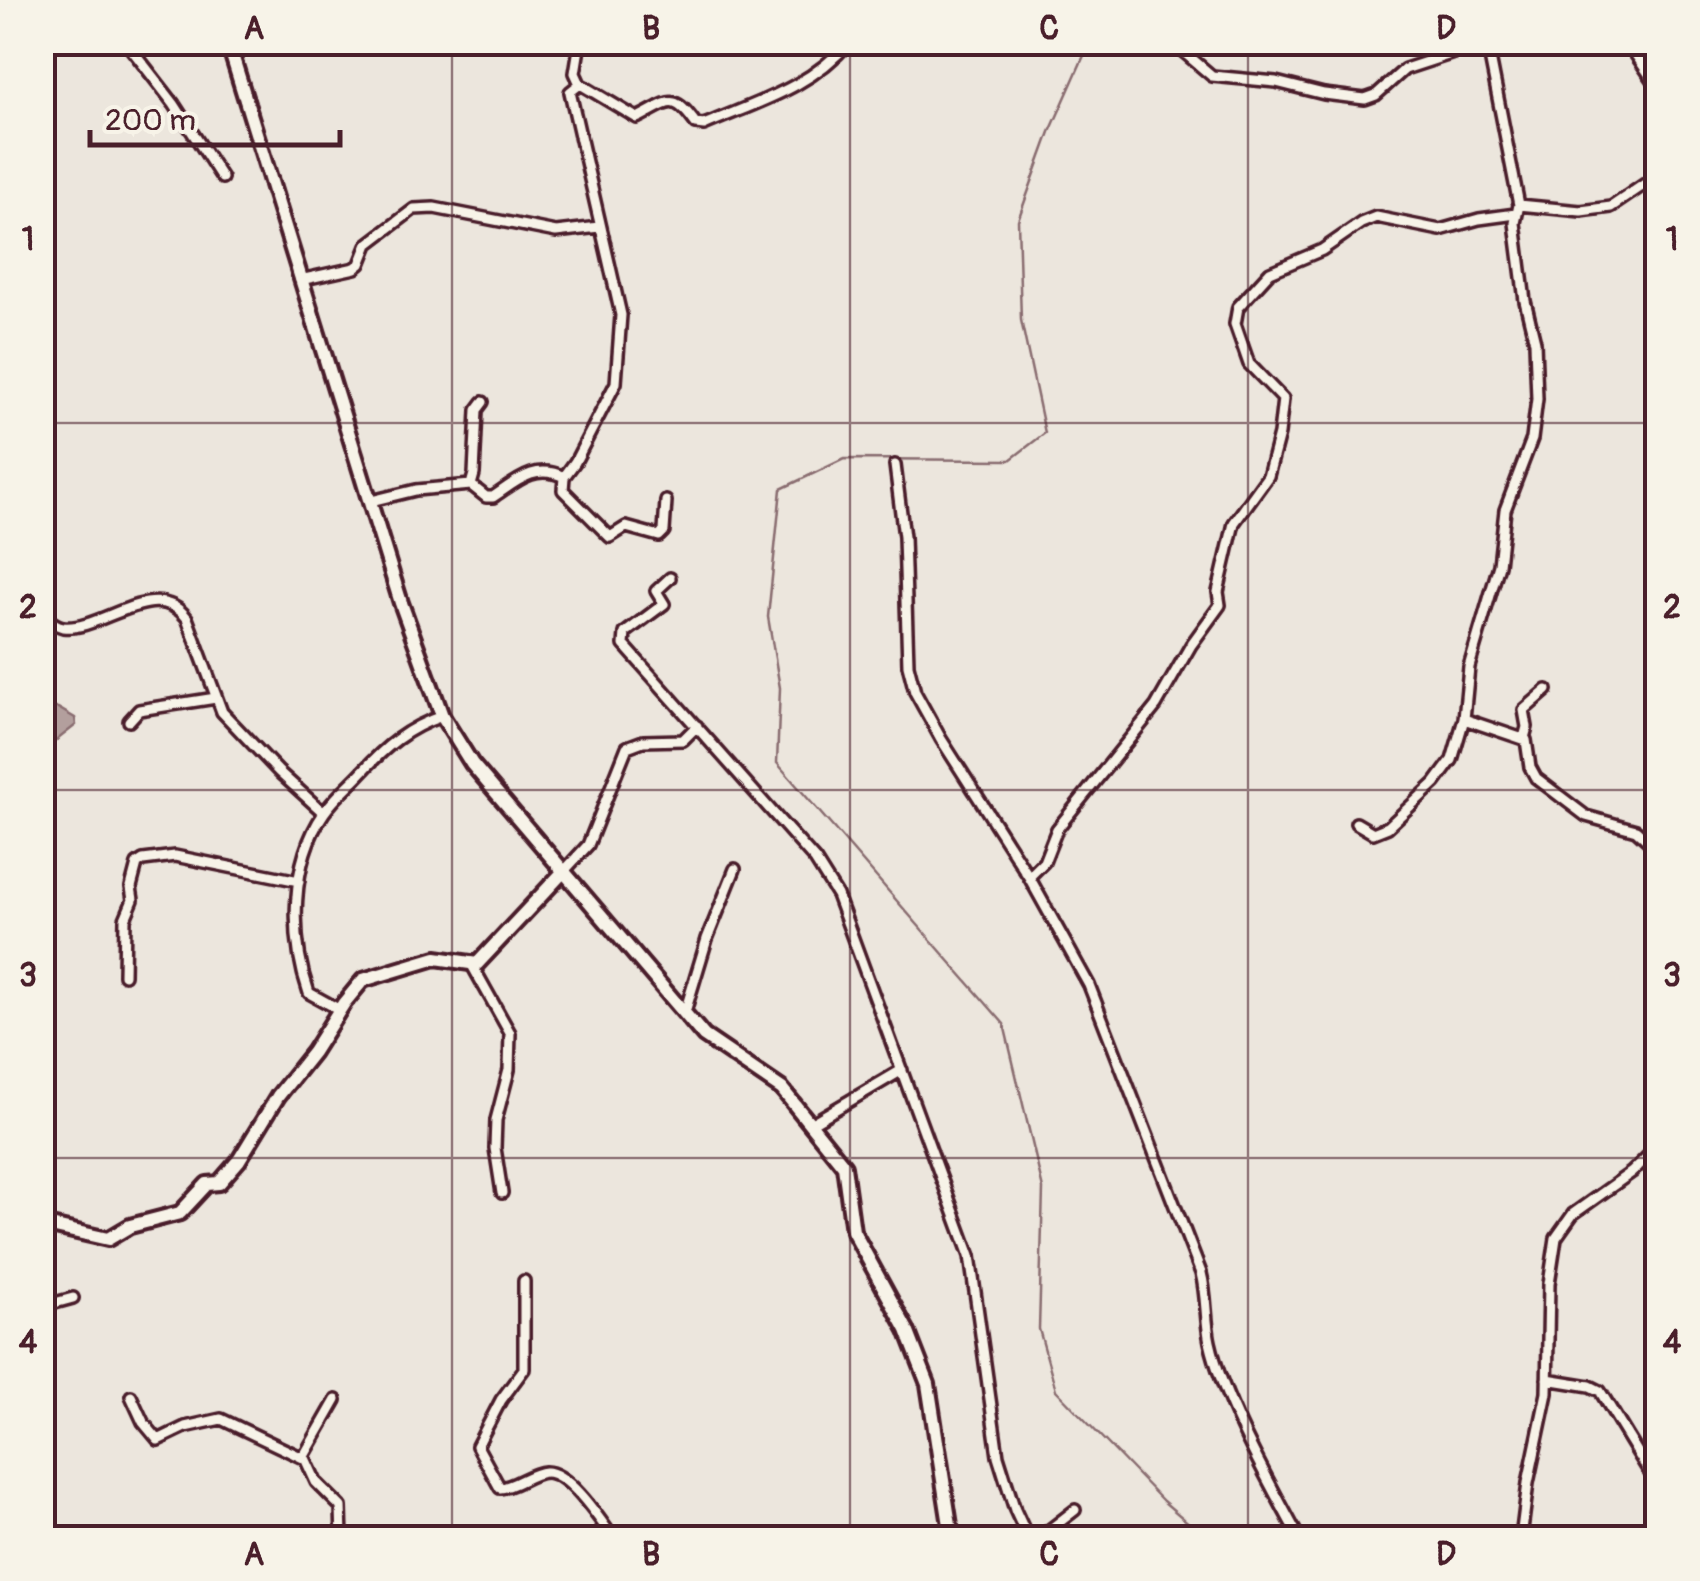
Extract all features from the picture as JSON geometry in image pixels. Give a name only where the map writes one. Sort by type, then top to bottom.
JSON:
[{"type":"street","points":[[42,51],[51,42]]},
{"type":"street","points":[[126,42],[174,104],[222,178]]},
{"type":"street","points":[[228,42],[401,603],[442,716],[472,764],[708,1040],[773,1081],[812,1123],[844,1166],[852,1231],[908,1330],[928,1384],[952,1538]]},
{"type":"street","points":[[580,42],[576,73],[580,84],[632,117],[676,102],[696,124],[704,125],[792,89],[833,61],[849,42]]},
{"type":"street","points":[[1172,42],[1212,76],[1276,82],[1365,100],[1405,69],[1487,45],[1517,210],[1524,301],[1535,342],[1536,407],[1529,451],[1504,510],[1499,564],[1469,667],[1458,746],[1445,770],[1388,827],[1373,833],[1356,823]]},
{"type":"street","points":[[1627,42],[1658,88]]},
{"type":"street","points":[[580,84],[570,92],[571,102],[619,303],[619,371],[572,469],[564,476],[563,490],[610,538],[626,527],[659,536],[664,531],[666,501]]},
{"type":"street","points":[[1029,877],[1044,862],[1054,833],[1147,718],[1220,605],[1218,592],[1234,523],[1272,468],[1283,399],[1246,358],[1235,324],[1238,307],[1270,272],[1322,250],[1369,219],[1382,216],[1440,230],[1517,210],[1582,211],[1611,207],[1658,175]]},
{"type":"street","points":[[300,280],[355,268],[368,244],[414,208],[434,208],[556,232],[599,227]]},
{"type":"street","points":[[471,485],[476,410],[482,402]]},
{"type":"street","points":[[894,465],[904,536],[908,666],[912,680],[941,739],[1029,877],[1106,1022],[1201,1274],[1215,1359],[1242,1425],[1299,1538]]},
{"type":"street","points":[[371,500],[416,490],[471,485],[489,498],[531,472],[541,470],[564,476]]},
{"type":"street","points":[[670,578],[656,591],[664,604],[625,633],[624,645],[828,879],[846,917],[970,1256],[998,1456],[1028,1538]]},
{"type":"street","points":[[42,615],[53,624],[69,627],[125,608],[164,603],[176,607],[188,618],[227,718],[278,772],[324,812]]},
{"type":"street","points":[[1524,738],[1524,710],[1547,690]]},
{"type":"street","points":[[129,720],[138,710],[216,698]]},
{"type":"street","points":[[340,1010],[315,998],[306,985],[297,922],[299,881],[312,836],[324,812],[381,750],[416,726],[442,716]]},
{"type":"street","points":[[1464,719],[1524,738],[1536,778],[1586,816],[1636,830],[1658,850]]},
{"type":"street","points":[[44,1227],[108,1238],[130,1226],[180,1214],[207,1184],[218,1183],[239,1160],[278,1096],[313,1052],[354,989],[374,976],[436,958],[472,964],[488,957],[588,845],[627,747],[643,741],[683,740],[697,726]]},
{"type":"street","points":[[124,975],[124,919],[133,900],[131,887],[138,862],[175,856],[299,881]]},
{"type":"street","points":[[685,1012],[707,938],[735,869]]},
{"type":"street","points":[[472,964],[510,1032],[509,1070],[496,1120],[502,1193]]},
{"type":"street","points":[[812,1123],[902,1070]]},
{"type":"street","points":[[1521,1538],[1547,1379],[1549,1284],[1559,1231],[1573,1214],[1632,1172],[1658,1146]]},
{"type":"street","points":[[524,1281],[524,1368],[501,1400],[478,1443],[478,1451],[500,1488],[552,1473],[585,1497],[613,1538]]},
{"type":"street","points":[[42,1302],[51,1304],[73,1298]]},
{"type":"street","points":[[1547,1379],[1600,1391],[1658,1486]]},
{"type":"street","points":[[131,1396],[143,1422],[158,1440],[185,1427],[221,1420],[305,1458],[316,1482],[341,1508],[342,1538]]},
{"type":"street","points":[[305,1458],[336,1400]]},
{"type":"street","points":[[1039,1538],[1076,1510]]},
{"type":"shaded area","points":[[43,708],[58,708],[75,718],[76,725],[43,751]]},
{"type":"waterway","points":[[1090,42],[1050,132],[1018,220],[1021,320],[1045,433],[1010,460],[844,459],[781,489],[768,617],[780,688],[777,763],[1004,1024],[1043,1189],[1039,1329],[1056,1390],[1163,1501],[1206,1538]]}]
